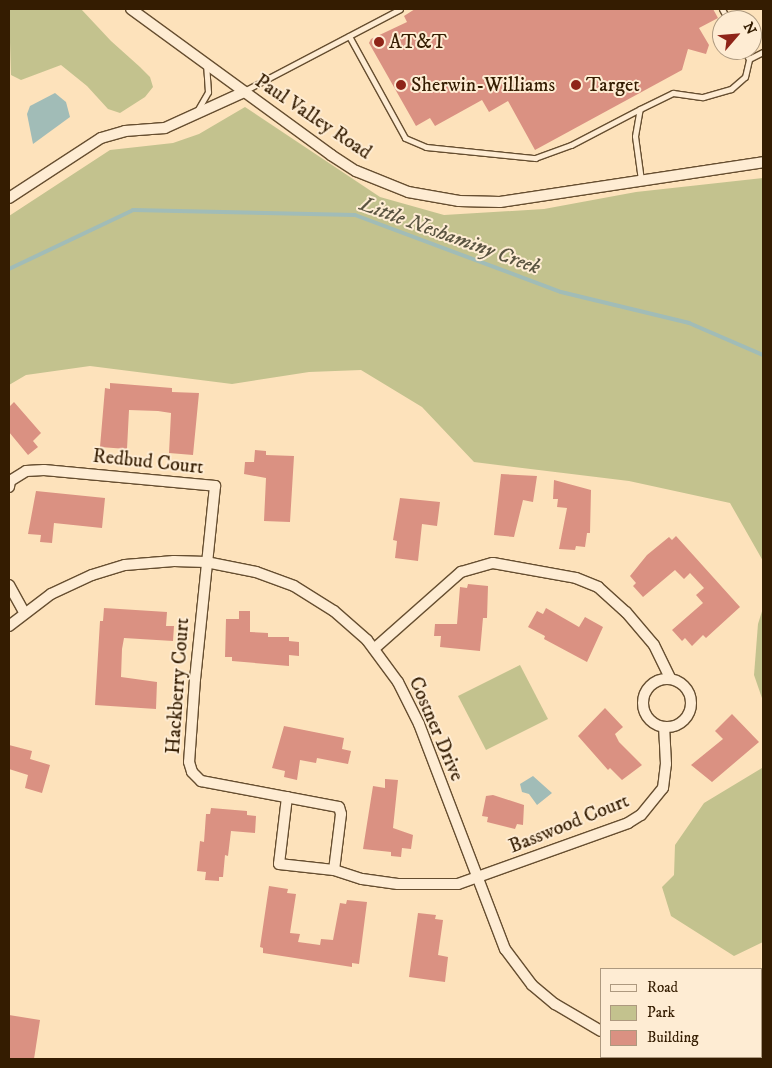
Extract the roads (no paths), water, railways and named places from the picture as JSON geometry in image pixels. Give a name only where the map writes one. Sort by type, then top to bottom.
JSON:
[{"type":"street","name":"Paul Valley Road","points":[[131,9],[356,171],[408,192],[459,201],[500,202],[763,162]]},
{"type":"street","points":[[9,198],[101,138],[125,131],[165,128],[191,118],[244,92]]},
{"type":"street","name":"Redbud Court","points":[[9,487],[10,481],[26,471],[44,470],[215,486],[206,562]]},
{"type":"street","name":"Costner Drive","points":[[9,626],[24,612],[67,585],[108,569],[150,562],[206,562],[256,572],[294,586],[334,611],[375,648],[398,682],[419,724],[476,878],[505,949],[532,985],[572,1017],[600,1031]]},
{"type":"street","name":"Hackberry Court","points":[[206,562],[194,679],[189,762],[192,772],[202,781],[339,808],[341,814],[334,870]]},
{"type":"street","points":[[375,648],[461,572],[493,563],[576,578],[598,588],[626,612],[654,645],[670,678],[688,690],[691,706],[684,721],[664,727],[653,724],[646,715],[644,694],[659,679],[670,678]]},
{"type":"street","points":[[9,585],[24,612]]},
{"type":"street","name":"Basswood Court","points":[[287,797],[279,864],[334,870],[362,879],[398,884],[440,886],[476,878],[628,823],[642,815],[663,788],[666,764],[664,727]]},
{"type":"lane","points":[[244,92],[400,9]]},
{"type":"lane","points":[[349,36],[406,138],[426,147],[535,158],[572,145],[673,93],[702,97],[731,89],[745,77],[749,60]]},
{"type":"lane","points":[[191,118],[208,92],[209,78],[205,63]]},
{"type":"lane","points":[[640,109],[635,136],[640,180]]},
{"type":"water","points":[[55,93],[66,102],[70,117],[33,144],[27,114],[30,106]]},
{"type":"water","points":[[533,776],[552,793],[537,805],[529,794],[522,792],[520,784]]},
{"type":"waterway","name":"Little Neshaminy Creek","points":[[9,269],[133,210],[355,215],[561,292],[689,323],[763,355]]},
{"type":"place","name":"AT&T","points":[[379,42]]},
{"type":"place","name":"Sherwin-Williams","points":[[401,85]]},
{"type":"place","name":"Target","points":[[576,85]]}]
